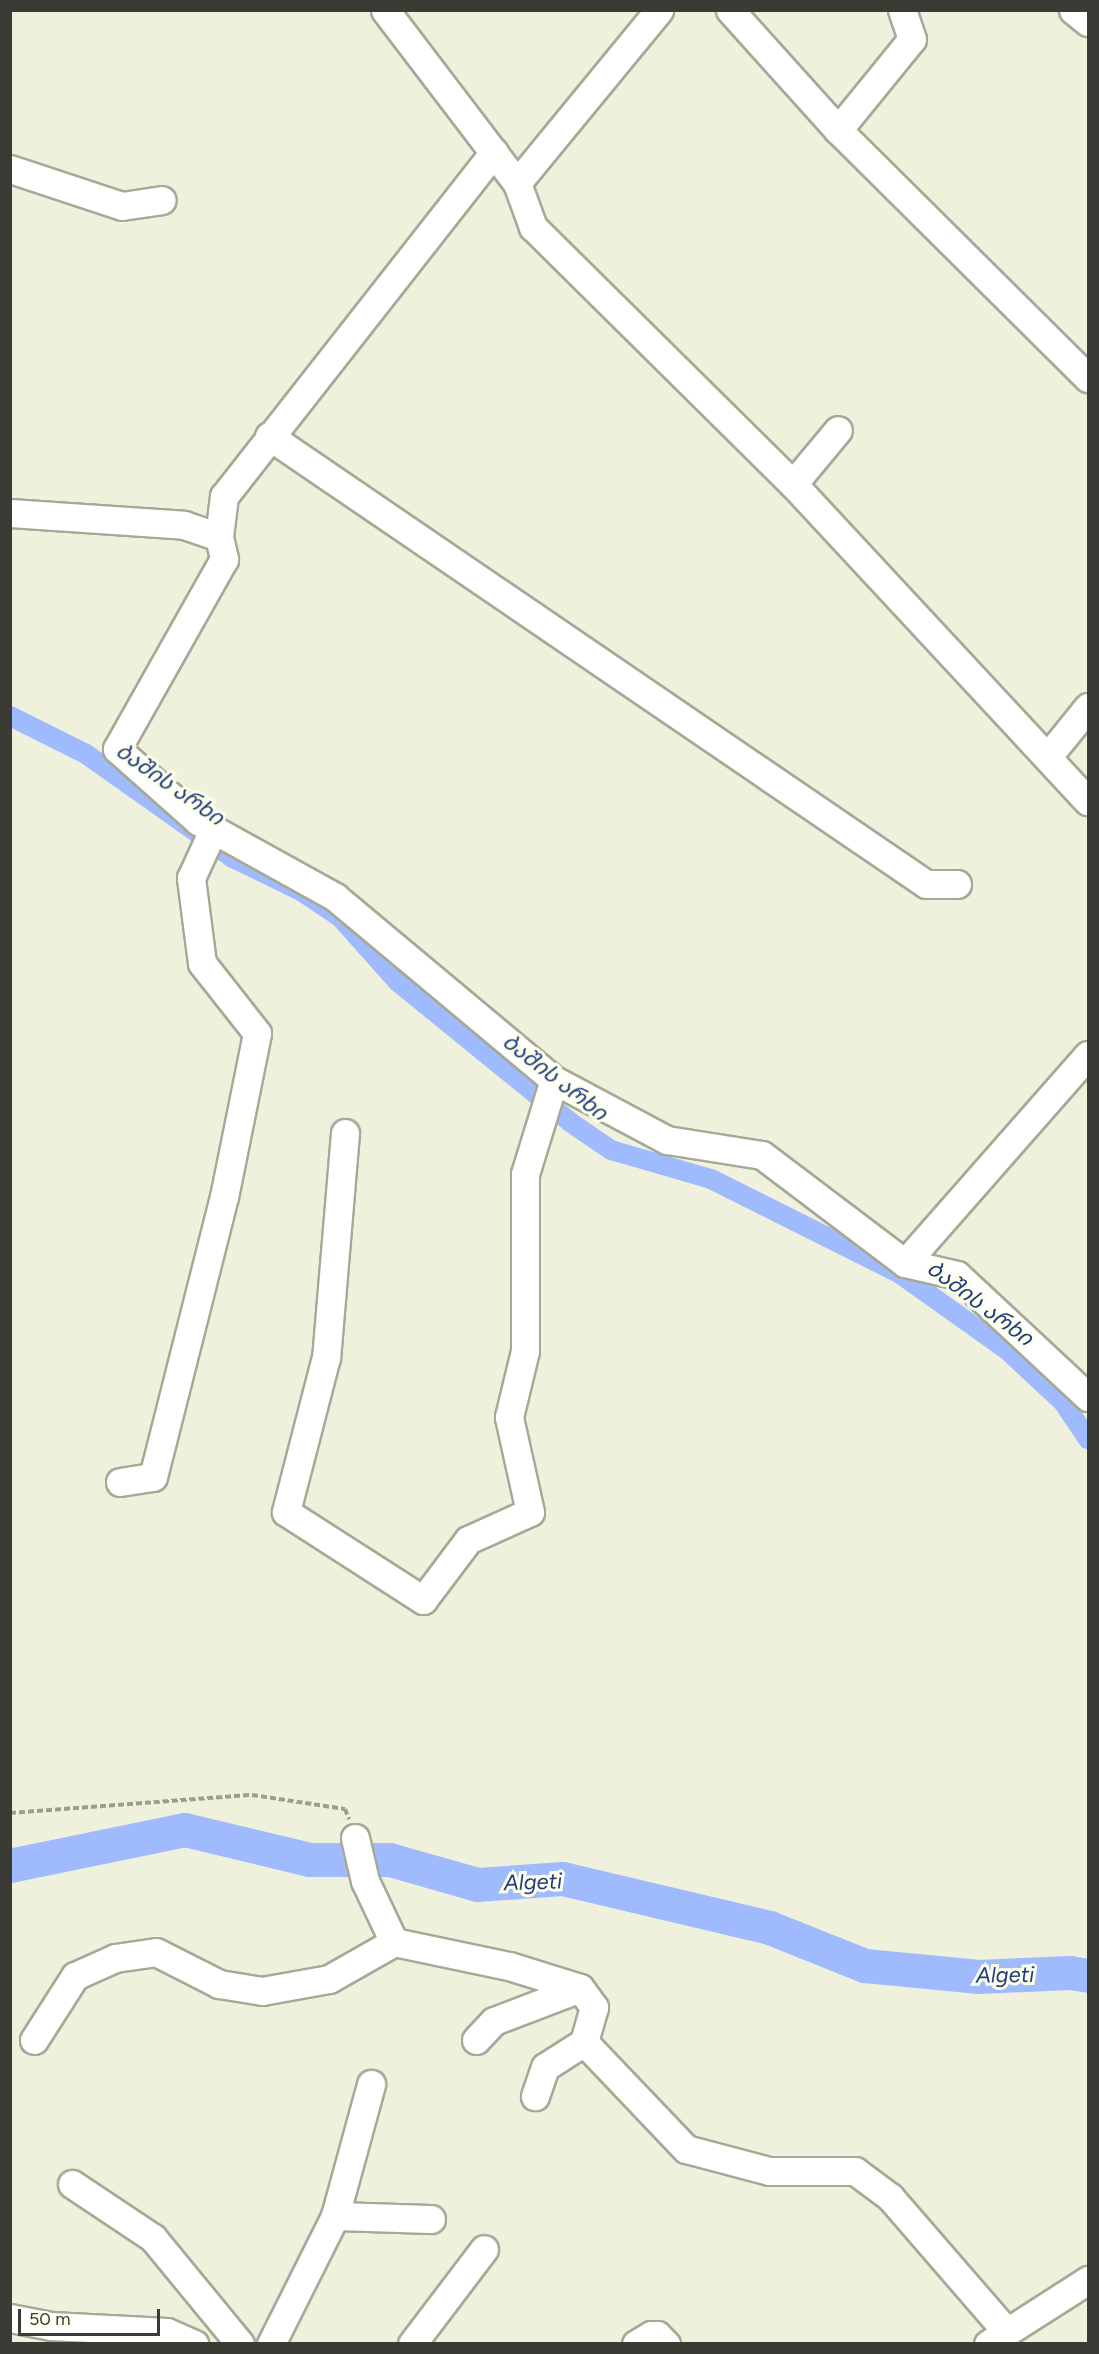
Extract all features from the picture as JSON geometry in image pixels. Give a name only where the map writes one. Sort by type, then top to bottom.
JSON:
[{"type":"street","points":[[385,10],[517,183],[533,227],[793,483],[1049,755],[1089,801]]},
{"type":"street","points":[[517,183],[659,10]]},
{"type":"street","points":[[730,10],[838,130],[1089,378]]},
{"type":"street","points":[[838,130],[912,39],[902,10]]},
{"type":"street","points":[[1073,10],[1089,22]]},
{"type":"street","points":[[494,152],[224,496],[219,537],[224,559],[117,748],[198,821],[335,897],[554,1080],[668,1140],[762,1155],[905,1263],[957,1275],[1089,1397]]},
{"type":"street","points":[[10,169],[122,206],[162,200]]},
{"type":"street","points":[[793,483],[838,430]]},
{"type":"street","points":[[269,436],[926,884],[957,884]]},
{"type":"street","points":[[10,513],[184,525],[219,537]]},
{"type":"street","points":[[1049,755],[1089,707]]},
{"type":"street","points":[[120,1482],[153,1477],[224,1197],[257,1033],[202,963],[191,879],[213,830]]},
{"type":"street","points":[[905,1263],[1089,1055]]},
{"type":"street","points":[[345,1133],[326,1357],[286,1512],[423,1600],[468,1540],[530,1512],[508,1417],[525,1351],[525,1174],[554,1080]]},
{"type":"street","points":[[355,1838],[365,1881],[394,1942]]},
{"type":"street","points":[[34,2040],[75,1976],[115,1958],[156,1952],[219,1984],[262,1991],[329,1979],[394,1942],[508,1966],[580,1988],[594,2007],[584,2042],[545,2067],[535,2096]]},
{"type":"street","points":[[476,2040],[494,2020],[580,1988]]},
{"type":"street","points":[[584,2042],[686,2149],[770,2171],[855,2171],[890,2197],[1011,2336],[1089,2280]]},
{"type":"street","points":[[271,2343],[335,2216],[371,2084]]},
{"type":"street","points":[[72,2184],[153,2238],[240,2343]]},
{"type":"street","points":[[335,2216],[431,2219]]},
{"type":"street","points":[[412,2343],[484,2249]]},
{"type":"street","points":[[10,2318],[51,2326],[167,2332],[194,2343]]},
{"type":"street","points":[[636,2343],[657,2335],[666,2343]]},
{"type":"path","points":[[10,1813],[252,1795],[345,1809],[355,1838]]},
{"type":"waterway","name":"ბაშის არხი","points":[[10,716],[86,754],[233,858],[301,891],[340,917],[398,982],[570,1122],[611,1150],[711,1179],[899,1273],[1007,1350],[1063,1402],[1088,1439]]},
{"type":"waterway","name":"Algeti","points":[[10,1866],[185,1830],[310,1860],[390,1860],[478,1885],[563,1879],[770,1928],[865,1966],[979,1977],[1070,1973],[1088,1976]]}]
